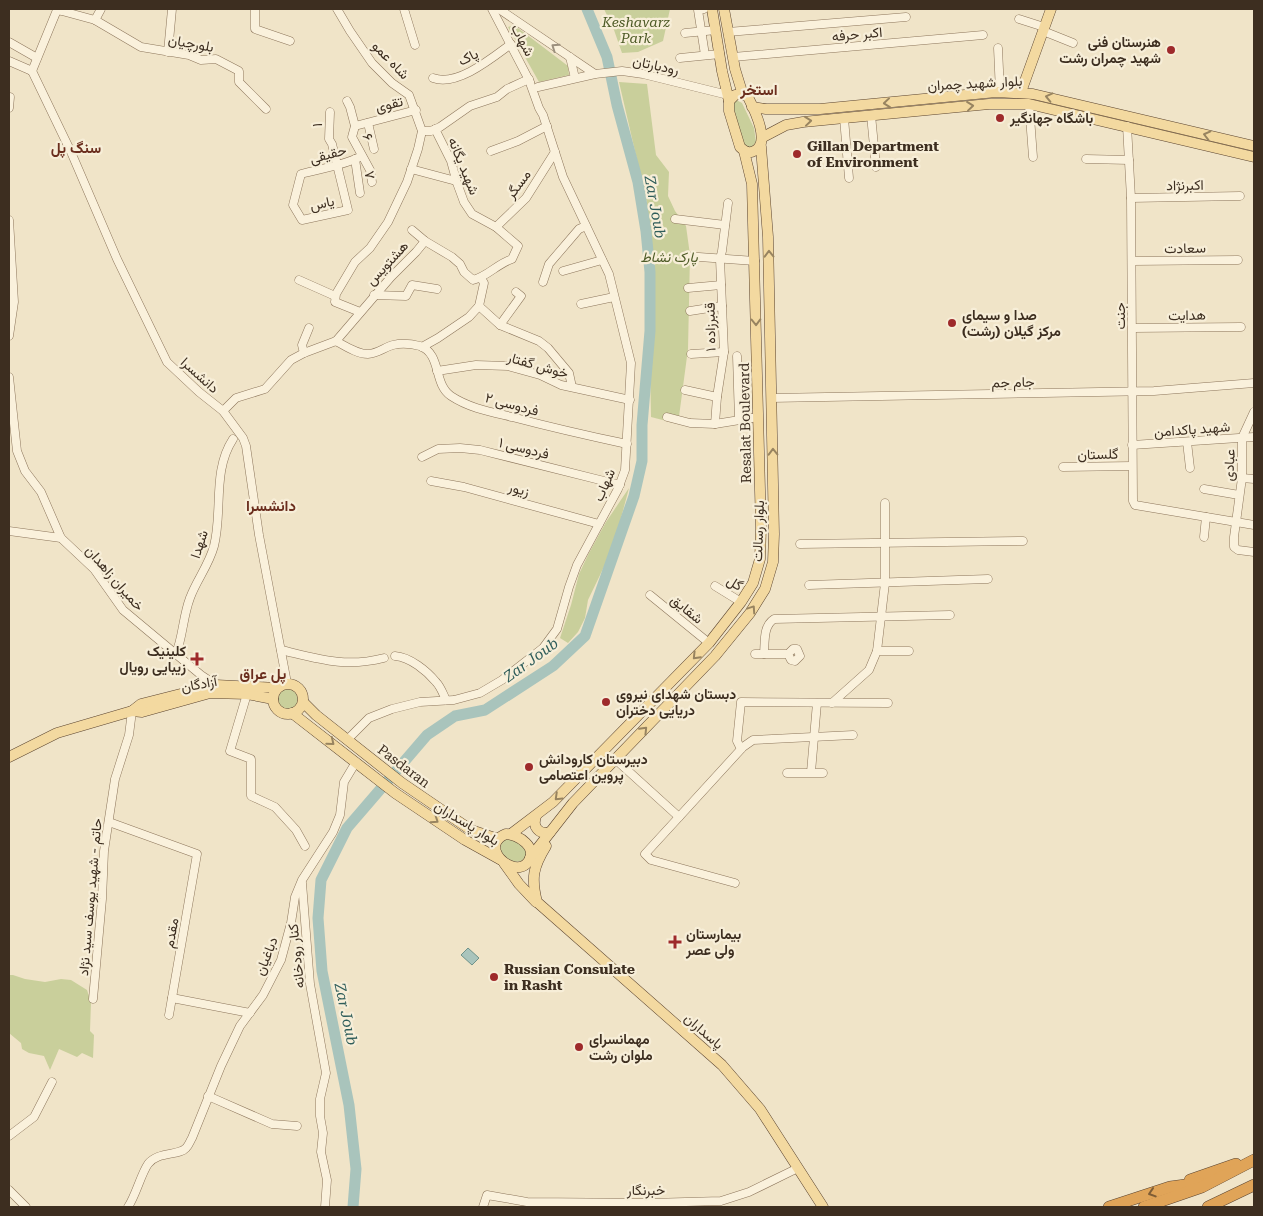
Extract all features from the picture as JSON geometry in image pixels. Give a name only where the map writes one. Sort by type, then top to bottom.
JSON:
[{"type":"highway","points":[[1144,1207],[1217,1181],[1254,1159]]},
{"type":"highway","points":[[1109,1207],[1254,1159]]},
{"type":"highway","points":[[1170,1187],[1217,1181]]},
{"type":"highway","points":[[1208,1207],[1254,1185]]},
{"type":"highway","points":[[1220,1207],[1243,1191]]},
{"type":"main road","name":"Resalat Boulevard","points":[[511,834],[536,816],[610,745],[709,643],[741,602],[753,583],[760,560],[756,287],[752,184],[744,151],[740,148],[729,111],[729,98],[712,9]]},
{"type":"main road","points":[[724,9],[733,57],[743,95],[735,95],[729,98]]},
{"type":"main road","points":[[1021,92],[1051,9]]},
{"type":"main road","name":"بلوار شهید چمران","points":[[752,107],[780,109],[829,108],[1000,92],[1021,92],[1128,121],[1254,146]]},
{"type":"main road","name":"بلوار رسالت","points":[[529,860],[573,803],[715,656],[750,613],[765,589],[773,562],[772,398],[762,142],[750,100],[743,95]]},
{"type":"main road","name":"بلوار شهید چمران","points":[[744,151],[756,151],[762,142],[786,125],[989,104],[1029,104],[1128,121]]},
{"type":"main road","points":[[780,109],[775,117],[781,125],[786,125]]},
{"type":"main road","name":"بلوار شهید چمران","points":[[1163,129],[1254,157]]},
{"type":"main road","points":[[752,184],[756,179],[764,183]]},
{"type":"main road","points":[[756,287],[769,287]]},
{"type":"main road","points":[[287,683],[298,688],[302,694],[303,702],[299,709],[292,713],[284,713],[277,710],[273,699],[277,688],[287,683]]},
{"type":"main road","name":"آزادگان","points":[[9,757],[57,734],[132,711],[141,704],[204,687],[216,685],[277,688]]},
{"type":"main road","name":"آزادگان","points":[[132,711],[142,712],[210,693],[247,694],[273,699]]},
{"type":"main road","name":"Pasdaran","points":[[303,702],[347,740],[402,783],[470,830],[498,839]]},
{"type":"main road","name":"Pasdaran","points":[[292,713],[395,793]]},
{"type":"main road","name":"بلوار پاسداران","points":[[395,793],[465,840],[502,861]]},
{"type":"main road","points":[[537,902],[533,880],[535,868],[546,846],[569,816],[573,803]]},
{"type":"main road","points":[[536,816],[534,822],[539,832],[550,832]]},
{"type":"main road","points":[[529,860],[520,867],[511,866],[502,861],[496,848],[498,839],[511,834],[525,841],[529,848],[529,860],[526,875],[529,889],[537,902]]},
{"type":"main road","name":"پاسداران","points":[[502,861],[519,884],[537,902],[722,1065],[760,1109],[823,1207]]},
{"type":"street","points":[[9,61],[32,71],[57,10],[95,20],[101,9]]},
{"type":"street","points":[[168,52],[172,9]]},
{"type":"street","points":[[255,9],[255,29],[290,41]]},
{"type":"street","name":"شاه عمو","points":[[337,9],[372,63],[392,83],[409,95],[422,131]]},
{"type":"street","points":[[404,9],[416,45]]},
{"type":"street","name":"شهاب","points":[[347,740],[370,718],[392,709],[420,702],[446,700],[480,693],[502,680],[542,648],[557,629],[577,565],[620,485],[626,470],[631,363],[609,274],[563,177],[556,152],[530,81],[492,9]]},
{"type":"street","points":[[499,9],[595,74]]},
{"type":"street","points":[[704,9],[698,10],[705,55]]},
{"type":"street","points":[[728,32],[906,17]]},
{"type":"street","points":[[502,27],[507,20],[514,19]]},
{"type":"street","points":[[1019,19],[1074,44]]},
{"type":"street","name":"بلورچیان","points":[[95,20],[141,47],[189,55],[201,60],[216,59],[238,71],[239,82],[266,109]]},
{"type":"street","points":[[685,33],[716,30]]},
{"type":"street","name":"اکبر حرفه","points":[[733,57],[983,36]]},
{"type":"street","points":[[9,42],[37,58]]},
{"type":"street","name":"پاک","points":[[432,78],[437,80],[466,74],[488,62],[511,44]]},
{"type":"street","points":[[998,48],[1000,92]]},
{"type":"street","points":[[680,58],[720,54]]},
{"type":"street","points":[[570,57],[575,78]]},
{"type":"street","name":"دانشسرا","points":[[32,71],[71,152],[117,258],[167,362],[199,392],[223,411],[243,438],[246,446],[259,535],[287,683]]},
{"type":"street","name":"رودبارتان","points":[[538,87],[595,74],[622,71],[644,74],[711,91],[729,98]]},
{"type":"street","points":[[711,91],[722,81],[723,73]]},
{"type":"street","points":[[360,312],[334,302],[336,296],[355,262],[370,248],[388,222],[408,182],[422,131],[440,127],[470,106],[530,81],[538,87],[543,115]]},
{"type":"street","points":[[9,108],[10,97]]},
{"type":"street","points":[[347,101],[350,106],[354,126]]},
{"type":"street","points":[[1029,104],[1033,157]]},
{"type":"street","name":"تقوی","points":[[354,126],[416,110]]},
{"type":"street","name":"۱","points":[[330,112],[329,139],[332,144],[336,166]]},
{"type":"street","points":[[871,116],[876,167]]},
{"type":"street","points":[[844,118],[849,178]]},
{"type":"street","name":"جنت","points":[[1128,121],[1133,328],[1131,392],[1133,501],[1135,505],[1206,517]]},
{"type":"street","name":"تقوی","points":[[368,122],[374,149]]},
{"type":"street","name":"۶","points":[[354,126],[352,137],[359,158]]},
{"type":"street","points":[[491,151],[518,141],[547,126]]},
{"type":"street","name":"شهید یگانه","points":[[435,129],[451,161],[464,202],[472,214],[496,227],[518,246],[512,259],[502,262],[481,278]]},
{"type":"street","name":"مسگر","points":[[496,227],[526,198],[556,152]]},
{"type":"street","points":[[359,158],[370,170],[372,182]]},
{"type":"street","name":"حقیقی","points":[[293,205],[301,174],[336,166],[359,158]]},
{"type":"street","name":"۷","points":[[359,158],[360,193]]},
{"type":"street","points":[[1086,159],[1129,160]]},
{"type":"street","name":"یاس","points":[[293,205],[302,220],[348,210],[336,166]]},
{"type":"street","points":[[412,169],[456,181]]},
{"type":"street","name":"اکبرنژاد","points":[[1131,198],[1240,196]]},
{"type":"street","name":"قنبرزاده ۱","points":[[715,424],[724,352],[720,259],[728,203]]},
{"type":"street","points":[[675,219],[724,225]]},
{"type":"street","points":[[9,220],[12,302],[9,336]]},
{"type":"street","points":[[543,282],[549,264],[579,229],[586,226]]},
{"type":"street","points":[[412,230],[425,241]]},
{"type":"street","name":"هشتویس","points":[[336,341],[374,295],[425,241],[440,248],[452,257],[460,264],[464,272],[474,280],[481,278]]},
{"type":"street","points":[[685,256],[755,262]]},
{"type":"street","points":[[563,271],[602,260]]},
{"type":"street","name":"سعادت","points":[[1132,262],[1238,260]]},
{"type":"street","points":[[223,411],[236,398],[265,388],[291,360],[336,341],[354,350],[368,354],[393,345],[410,344],[422,347],[469,317],[479,306],[484,283],[481,278]]},
{"type":"street","points":[[299,280],[336,296]]},
{"type":"street","points":[[374,295],[406,296],[412,285],[437,289]]},
{"type":"street","points":[[688,288],[721,285]]},
{"type":"street","points":[[500,325],[521,296],[516,292]]},
{"type":"street","points":[[582,304],[614,297]]},
{"type":"street","points":[[479,306],[500,325],[538,341],[548,348],[569,373],[572,387]]},
{"type":"street","points":[[690,311],[722,306]]},
{"type":"street","name":"هدایت","points":[[1133,328],[1241,326]]},
{"type":"street","points":[[304,353],[302,345],[309,328]]},
{"type":"street","name":"فردوسی ۲","points":[[422,347],[432,355],[440,383],[448,395],[464,404],[561,430],[627,444]]},
{"type":"street","points":[[691,354],[724,352]]},
{"type":"street","points":[[736,356],[739,420]]},
{"type":"street","name":"خوش گفتار","points":[[437,372],[476,365],[508,366],[540,375],[561,385],[630,400]]},
{"type":"street","name":"خمیران زاهدان","points":[[9,377],[16,451],[25,471],[41,492],[62,538],[94,569],[124,610],[201,675],[216,685]]},
{"type":"street","name":"جام جم","points":[[772,398],[1154,392],[1254,383]]},
{"type":"street","points":[[685,390],[717,397]]},
{"type":"street","name":"عبادی","points":[[1254,412],[1242,438],[1242,478],[1234,546],[1238,550],[1254,552]]},
{"type":"street","points":[[667,417],[690,423],[715,424],[758,417]]},
{"type":"street","name":"شهید پاکدامن","points":[[1132,445],[1254,437]]},
{"type":"street","name":"شهدا","points":[[176,654],[189,599],[214,548],[218,522],[221,471],[227,447],[232,439]]},
{"type":"street","points":[[1188,442],[1190,468]]},
{"type":"street","name":"فردوسی ۱","points":[[422,457],[438,449],[460,448],[480,450],[620,485]]},
{"type":"street","name":"گلستان","points":[[1063,467],[1132,466]]},
{"type":"street","points":[[1242,478],[1254,480]]},
{"type":"street","name":"زیور","points":[[431,481],[464,487],[599,524]]},
{"type":"street","points":[[1204,489],[1239,495]]},
{"type":"street","points":[[832,703],[869,670],[877,651],[885,583],[885,504]]},
{"type":"street","points":[[1204,537],[1206,517],[1254,525]]},
{"type":"street","points":[[9,531],[62,538]]},
{"type":"street","points":[[800,544],[1023,541]]},
{"type":"street","points":[[809,585],[988,579]]},
{"type":"street","name":"گل","points":[[715,586],[741,602]]},
{"type":"street","name":"شقایق","points":[[650,595],[709,643]]},
{"type":"street","points":[[764,654],[767,628],[774,619],[950,615]]},
{"type":"street","points":[[281,650],[325,661],[351,664],[368,663],[384,658]]},
{"type":"street","points":[[877,651],[909,652]]},
{"type":"street","points":[[755,654],[788,654]]},
{"type":"street","points":[[395,656],[402,657],[422,669],[437,683],[446,700]]},
{"type":"street","points":[[201,675],[206,684],[204,687]]},
{"type":"street","points":[[247,694],[230,751],[251,759],[251,796],[275,807],[296,830],[305,846]]},
{"type":"street","points":[[741,750],[737,741],[741,702],[888,703]]},
{"type":"street","points":[[811,772],[817,702]]},
{"type":"street","name":"حاتم - شهید یوسف سید نژاد","points":[[93,998],[102,900],[104,850],[115,779],[129,735],[132,711]]},
{"type":"street","points":[[735,883],[651,860],[644,854],[749,742],[756,739],[854,735]]},
{"type":"street","points":[[615,759],[679,817]]},
{"type":"street","name":"دباغیان","points":[[128,1207],[148,1163],[161,1155],[181,1152],[187,1148],[237,1033],[263,995],[281,960],[291,923],[295,897],[302,880],[333,832],[340,815],[344,782],[356,762]]},
{"type":"street","points":[[786,773],[823,773]]},
{"type":"street","name":"مقدم","points":[[109,822],[197,854],[168,1015]]},
{"type":"street","name":"کنار رودخانه","points":[[302,880],[310,984],[326,1073],[320,1099],[323,1133],[321,1152],[327,1180],[325,1207]]},
{"type":"street","points":[[172,998],[250,1013]]},
{"type":"street","points":[[9,1136],[34,1117],[52,1082]]},
{"type":"street","points":[[208,1096],[272,1124],[297,1126]]},
{"type":"street","name":"خبرنگار","points":[[483,1207],[487,1195],[526,1202],[625,1205],[722,1201],[749,1192],[798,1168]]},
{"type":"street","points":[[9,1190],[26,1207]]},
{"type":"green space","name":"Keshavarz Park","points":[[604,9],[670,9],[663,41],[638,52],[622,53]]},
{"type":"green space","points":[[514,25],[568,66],[569,75],[539,82],[508,27]]},
{"type":"green space","name":"پارک نشاط","points":[[619,82],[647,84],[656,155],[669,172],[668,196],[675,211],[686,226],[690,255],[688,349],[678,424],[651,417],[647,203]]},
{"type":"green space","points":[[736,100],[742,103],[754,128],[756,142],[751,148],[743,146],[733,108],[733,103]]},
{"type":"green space","points":[[629,488],[613,548],[588,600],[585,618],[578,632],[568,643],[560,638],[579,574],[606,522]]},
{"type":"green space","points":[[284,688],[292,688],[299,695],[299,703],[292,710],[284,710],[277,703],[277,695]]},
{"type":"green space","points":[[508,838],[516,840],[527,852],[527,857],[522,861],[508,861],[503,857],[500,850],[503,840]]},
{"type":"green space","points":[[9,975],[45,982],[61,979],[71,980],[87,990],[91,1002],[90,1031],[94,1035],[93,1058],[82,1053],[77,1057],[59,1049],[50,1070],[44,1056],[29,1053],[22,1049],[21,1043],[9,1033]]},
{"type":"water","points":[[468,948],[479,958],[472,965],[461,955]]},
{"type":"waterway","name":"Zar Joub","points":[[353,1207],[356,1169],[349,1105],[322,971],[318,918],[321,880],[347,828],[427,735],[455,716],[485,710],[553,666],[585,636],[634,496],[642,461],[642,425],[650,331],[650,272],[646,231],[638,182],[617,105],[607,57],[587,9]]},
{"type":"place","name":"هنرستان فنی شهید چمران رشت","points":[[1171,50]]},
{"type":"place","name":"باشگاه جهانگیر","points":[[1000,118]]},
{"type":"place","name":"Gillan Department of Environment","points":[[797,154]]},
{"type":"place","name":"صدا و سیمای مرکز گیلان (رشت)","points":[[952,323]]},
{"type":"place","name":"کلینیک زیبایی رویال","points":[[197,659]]},
{"type":"place","name":"دبستان شهدای نیروی دریایی دختران","points":[[606,702]]},
{"type":"place","name":"دبیرستان کارودانش پروین اعتصامی","points":[[529,767]]},
{"type":"place","name":"بیمارستان ولی عصر","points":[[675,942]]},
{"type":"place","name":"Russian Consulate in Rasht","points":[[494,977]]},
{"type":"place","name":"مهمانسرای ملوان رشت","points":[[579,1047]]},
{"type":"district","name":"استخر","points":[[759,90]]},
{"type":"district","name":"سنگ پل","points":[[76,148]]},
{"type":"district","name":"دانشسرا","points":[[271,506]]},
{"type":"district","name":"پل عراق","points":[[263,674]]}]
